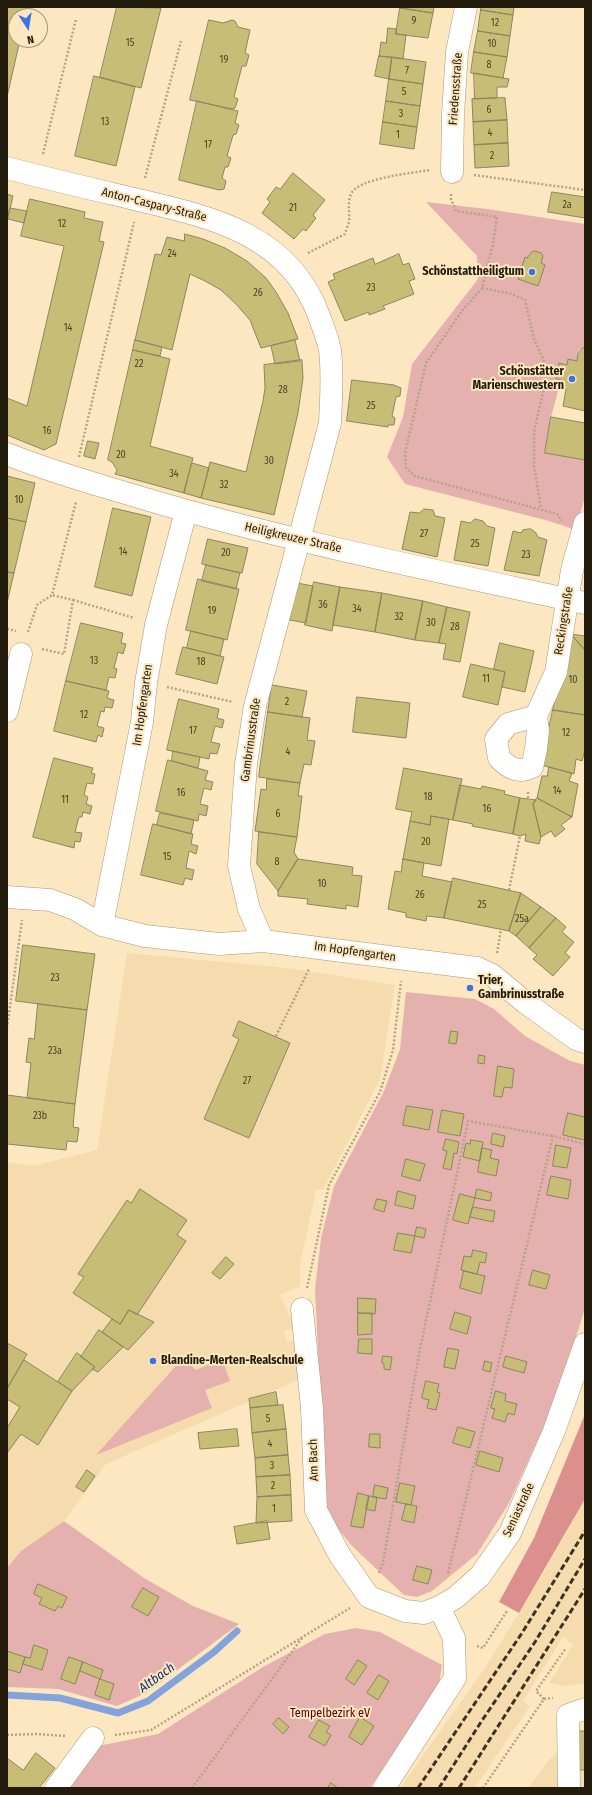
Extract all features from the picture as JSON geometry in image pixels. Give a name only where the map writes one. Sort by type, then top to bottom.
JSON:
[{"type":"street","name":"Friedensstraße","points":[[452,172],[453,114],[457,52],[466,7]]},
{"type":"street","name":"Anton-Caspary-Straße","points":[[7,168],[186,210],[227,225],[267,246],[288,264],[302,281],[314,300],[330,349],[332,375],[330,423],[299,540]]},
{"type":"street","name":"Heiligkreuzer Straße","points":[[7,454],[45,469],[186,511],[299,540],[576,601]]},
{"type":"street","name":"Im Hopfengarten","points":[[102,925],[142,722],[146,683],[156,624],[186,511]]},
{"type":"street","name":"Reckingstraße","points":[[536,716],[556,672],[576,601],[572,570],[576,525]]},
{"type":"street","name":"Gambrinusstraße","points":[[263,941],[249,909],[239,866],[246,764],[255,706],[299,540]]},
{"type":"street","points":[[7,711],[22,649]]},
{"type":"street","name":"Im Hopfengarten","points":[[7,897],[50,900],[74,909],[102,925],[146,936],[219,944],[263,941],[477,968],[492,975],[548,1020],[576,1039],[585,1042]]},
{"type":"street","name":"Am Bach","points":[[302,1309],[312,1408],[316,1510],[339,1554],[369,1597]]},
{"type":"street","name":"Seniastraße","points":[[369,1597],[404,1611],[424,1613],[440,1607],[455,1598],[480,1576],[510,1533],[554,1431],[585,1344]]},
{"type":"street","points":[[384,1788],[455,1678],[454,1638],[440,1607]]},
{"type":"street","points":[[568,1788],[568,1715],[585,1709]]},
{"type":"street","points":[[56,1788],[93,1738]]},
{"type":"path","points":[[38,176],[76,19]]},
{"type":"path","points":[[73,600],[64,654],[22,649],[37,605],[52,595],[139,200],[181,41]]},
{"type":"path","points":[[288,264],[345,234],[349,221],[348,201],[351,192],[358,186],[376,180],[430,170],[585,190]]},
{"type":"path","points":[[452,172],[451,199],[456,211],[497,217],[493,244],[482,288],[462,311],[426,363],[405,453],[406,468],[415,476],[541,509],[557,514],[576,525]]},
{"type":"path","points":[[482,288],[512,294],[525,300],[534,340],[548,370],[534,432],[534,466],[541,509]]},
{"type":"path","points":[[52,595],[156,624]]},
{"type":"path","points":[[146,683],[255,706]]},
{"type":"path","points":[[509,890],[520,836]]},
{"type":"path","points":[[7,1028],[22,913]]},
{"type":"path","points":[[302,1309],[329,1185],[380,1092],[393,1050],[404,958]]},
{"type":"path","points":[[276,1036],[311,963]]},
{"type":"path","points":[[7,1735],[37,1734],[93,1738],[151,1730],[369,1597],[383,1563],[419,1354],[468,1121],[553,1136],[585,1144]]},
{"type":"path","points":[[440,1607],[553,1136]]},
{"type":"path","points":[[486,1644],[507,1611]]},
{"type":"path","points":[[192,1788],[304,1636]]},
{"type":"path","points":[[544,1699],[536,1691],[566,1648]]},
{"type":"path","points":[[483,1788],[544,1699],[559,1697]]},
{"type":"shaded area","name":"Blandine-Merten-Realschule","points":[[127,953],[287,968],[395,985],[380,1079],[323,1190],[316,1190],[300,1264],[300,1286],[280,1295],[295,1328],[284,1330],[287,1342],[298,1341],[300,1379],[106,1464],[64,1521],[21,1551],[7,1568],[7,1162],[33,1166],[97,1150]]},
{"type":"shaded area","points":[[585,1414],[585,1499],[519,1613],[499,1602],[534,1538]]},
{"type":"shaded area","points":[[585,1499],[585,1683],[564,1686],[549,1683],[573,1645],[563,1637],[523,1701],[530,1706],[475,1788],[400,1788],[485,1668],[547,1567]]},
{"type":"shaded area","points":[[575,1731],[585,1731],[585,1788],[528,1788],[549,1760]]},
{"type":"green space","points":[[426,202],[487,209],[585,224],[585,348],[579,350],[577,361],[569,359],[567,365],[559,364],[556,378],[561,380],[551,417],[545,452],[585,460],[585,496],[576,530],[549,521],[405,484],[387,457],[403,417],[412,364],[478,279],[477,256]]},
{"type":"green space","points":[[406,992],[475,999],[494,1009],[525,1036],[570,1061],[585,1065],[585,1308],[579,1328],[548,1417],[509,1503],[477,1554],[432,1591],[417,1597],[404,1595],[352,1546],[326,1514],[315,1290],[321,1238],[334,1186],[384,1091],[400,1049]]},
{"type":"green space","points":[[183,1358],[196,1370],[222,1359],[230,1381],[205,1390],[212,1408],[96,1455]]},
{"type":"green space","points":[[64,1521],[144,1578],[193,1606],[239,1624],[146,1693],[117,1706],[58,1689],[7,1687],[7,1568],[21,1551]]},
{"type":"green space","name":"Tempelbezirk eV","points":[[356,1628],[380,1632],[442,1665],[439,1684],[370,1788],[66,1788],[98,1746],[158,1734],[263,1667],[325,1634]]},
{"type":"building","points":[[7,7],[28,7],[8,8],[8,48],[18,48],[7,97]]},
{"type":"building","points":[[117,7],[161,8],[141,88],[100,77]]},
{"type":"building","points":[[400,7],[434,7],[433,13]]},
{"type":"building","points":[[481,7],[514,7],[513,15],[481,10]]},
{"type":"building","points":[[400,8],[433,13],[428,38],[396,34]]},
{"type":"building","points":[[481,10],[513,15],[510,36],[478,31]]},
{"type":"building","points":[[209,20],[223,23],[232,20],[235,21],[238,27],[250,30],[245,53],[249,55],[246,66],[242,66],[234,97],[238,99],[235,108],[232,109],[190,100]]},
{"type":"building","points":[[388,28],[396,29],[396,34],[406,35],[403,59],[379,56],[381,42],[386,43]]},
{"type":"building","points":[[478,31],[510,36],[507,57],[474,52]]},
{"type":"building","points":[[474,52],[507,57],[503,78],[471,73]]},
{"type":"building","points":[[379,56],[392,57],[389,79],[375,76]]},
{"type":"building","points":[[392,57],[426,62],[423,84],[389,79]]},
{"type":"building","points":[[474,73],[509,79],[507,87],[497,87],[497,98],[475,99]]},
{"type":"building","points":[[94,76],[135,87],[116,166],[75,156]]},
{"type":"building","points":[[389,79],[423,84],[420,106],[386,101]]},
{"type":"building","points":[[505,98],[507,120],[473,122],[472,99]]},
{"type":"building","points":[[197,101],[238,111],[235,123],[239,125],[236,134],[233,135],[227,156],[231,158],[228,167],[225,167],[222,178],[226,181],[224,189],[219,190],[179,180]]},
{"type":"building","points":[[386,101],[420,106],[417,127],[383,122]]},
{"type":"building","points":[[507,120],[508,143],[474,145],[473,122]]},
{"type":"building","points":[[383,122],[417,127],[414,149],[380,144]]},
{"type":"building","points":[[508,143],[509,166],[475,168],[474,145]]},
{"type":"building","points":[[293,173],[325,200],[313,215],[316,218],[306,231],[303,229],[294,239],[262,213],[270,202],[267,199],[276,187],[280,189]]},
{"type":"building","points":[[552,192],[585,197],[585,218],[548,212]]},
{"type":"building","points":[[7,194],[13,196],[7,222]]},
{"type":"building","points":[[30,199],[85,212],[84,218],[103,222],[99,241],[104,242],[56,444],[44,450],[7,435],[7,398],[27,406],[64,246],[21,236]]},
{"type":"building","points":[[10,208],[27,211],[24,223],[8,219]]},
{"type":"building","points":[[185,234],[203,239],[225,248],[247,261],[266,278],[288,313],[298,339],[261,348],[250,320],[236,304],[221,290],[190,274],[172,350],[135,340],[155,254],[161,255],[167,237],[184,241]]},
{"type":"building","name":"Schönstattheiligtum","points":[[535,251],[541,253],[543,256],[541,263],[545,265],[538,286],[518,279],[525,257],[527,258],[532,252]]},
{"type":"building","points":[[399,254],[403,265],[409,263],[415,279],[409,281],[414,294],[383,306],[385,309],[369,315],[369,312],[345,321],[328,282],[335,279],[333,274],[373,258],[375,264]]},
{"type":"building","points":[[135,340],[162,347],[160,356],[133,350]]},
{"type":"building","points":[[295,340],[300,361],[275,364],[271,346]]},
{"type":"building","name":"Schönstätter Marienschwestern","points":[[583,348],[585,348],[585,411],[563,406],[566,389],[560,388],[561,380],[556,379],[559,363],[567,365],[568,359],[577,361],[578,354]]},
{"type":"building","points":[[133,350],[170,359],[150,446],[193,458],[184,493],[115,474],[117,470],[112,462],[108,460]]},
{"type":"building","points":[[302,360],[303,378],[298,413],[274,515],[201,498],[210,462],[246,472],[263,401],[265,388],[264,365]]},
{"type":"building","points":[[352,380],[394,385],[401,388],[400,396],[396,397],[392,416],[395,418],[394,425],[388,425],[388,427],[347,421]]},
{"type":"building","points":[[551,417],[585,423],[585,460],[545,453]]},
{"type":"building","points":[[88,441],[99,443],[95,459],[84,456]]},
{"type":"building","points":[[192,463],[209,468],[201,498],[184,493]]},
{"type":"building","points":[[7,476],[35,483],[26,522],[7,518]]},
{"type":"building","points":[[113,508],[151,517],[132,596],[95,587]]},
{"type":"building","points":[[424,509],[433,510],[435,516],[445,518],[437,557],[402,549],[410,512],[419,513]]},
{"type":"building","points":[[7,518],[26,522],[14,573],[7,572]]},
{"type":"building","points":[[475,519],[483,521],[487,526],[495,528],[488,566],[454,560],[461,521],[470,523]]},
{"type":"building","points":[[531,529],[538,537],[547,540],[539,576],[504,570],[513,531],[521,533],[523,530]]},
{"type":"building","points":[[208,539],[248,548],[242,573],[202,564]]},
{"type":"building","points":[[206,565],[240,573],[236,589],[202,581]]},
{"type":"building","points":[[7,572],[14,573],[7,603]]},
{"type":"building","points":[[198,579],[239,589],[227,640],[186,630]]},
{"type":"building","points":[[314,582],[340,587],[332,631],[305,625]]},
{"type":"building","points":[[297,583],[313,586],[306,623],[290,620]]},
{"type":"building","points":[[340,587],[382,593],[375,632],[333,625]]},
{"type":"building","points":[[382,593],[423,601],[415,640],[375,632]]},
{"type":"building","points":[[423,601],[447,607],[439,643],[415,640]]},
{"type":"building","points":[[447,607],[470,612],[460,662],[443,659],[446,644],[439,643]]},
{"type":"building","points":[[81,623],[123,633],[121,643],[126,644],[123,654],[118,652],[114,668],[117,669],[115,678],[109,677],[106,690],[66,681]]},
{"type":"building","points":[[191,631],[224,639],[220,656],[187,648]]},
{"type":"building","points":[[571,634],[585,636],[585,650]]},
{"type":"building","points":[[571,634],[585,650],[585,715],[553,710]]},
{"type":"building","points":[[500,643],[534,651],[525,692],[502,687],[505,672],[494,669]]},
{"type":"building","points":[[183,647],[224,657],[217,684],[176,674]]},
{"type":"building","points":[[471,664],[505,672],[498,705],[463,697]]},
{"type":"building","points":[[66,681],[109,691],[107,698],[114,700],[112,708],[105,707],[104,712],[101,711],[97,726],[104,728],[102,737],[98,735],[96,742],[54,731]]},
{"type":"building","points":[[272,685],[307,691],[302,717],[268,712]]},
{"type":"building","points":[[357,697],[410,703],[406,738],[353,732]]},
{"type":"building","points":[[179,699],[219,709],[217,718],[224,720],[222,728],[215,726],[211,742],[220,744],[217,754],[210,753],[209,759],[167,750]]},
{"type":"building","points":[[553,710],[585,715],[585,750],[582,761],[576,759],[574,774],[541,765]]},
{"type":"building","points":[[268,712],[310,718],[307,740],[315,741],[311,765],[304,764],[300,783],[259,777]]},
{"type":"building","points":[[173,751],[200,757],[198,768],[172,761]]},
{"type":"building","points":[[54,758],[93,768],[91,773],[95,774],[93,784],[87,783],[84,795],[88,797],[86,804],[92,806],[90,814],[83,812],[82,817],[79,817],[75,832],[82,833],[80,842],[75,841],[74,848],[33,837]]},
{"type":"building","points":[[168,760],[208,771],[205,780],[213,782],[211,790],[204,788],[200,804],[208,806],[206,816],[199,814],[198,821],[156,811]]},
{"type":"building","points":[[549,767],[572,773],[569,781],[578,784],[572,817],[537,798],[542,776],[547,776]]},
{"type":"building","points":[[404,768],[462,779],[453,820],[431,816],[430,825],[410,821],[412,812],[396,809]]},
{"type":"building","points":[[267,779],[300,783],[298,796],[302,796],[297,837],[255,831],[261,789],[266,790]]},
{"type":"building","points":[[460,785],[481,789],[482,786],[505,791],[504,794],[520,798],[513,834],[472,826],[473,824],[453,820]]},
{"type":"building","points":[[520,798],[536,800],[533,804],[541,837],[539,844],[525,841],[526,834],[520,836],[513,834]]},
{"type":"building","points":[[537,798],[572,817],[561,825],[565,829],[555,837],[551,831],[541,837],[533,804]]},
{"type":"building","points":[[160,813],[194,820],[191,834],[157,825]]},
{"type":"building","points":[[431,816],[449,819],[441,866],[403,859],[410,821],[430,825]]},
{"type":"building","points":[[153,824],[193,834],[191,844],[198,846],[196,854],[189,851],[186,868],[194,870],[192,880],[185,878],[183,885],[141,875]]},
{"type":"building","points":[[259,832],[297,837],[294,852],[298,859],[278,891],[257,864]]},
{"type":"building","points":[[298,859],[353,867],[352,875],[362,876],[358,907],[346,905],[346,909],[307,904],[308,899],[278,896],[278,891]]},
{"type":"building","points":[[403,859],[424,863],[422,876],[452,882],[444,918],[427,916],[426,921],[406,917],[406,913],[388,909],[395,871],[401,872]]},
{"type":"building","points":[[453,878],[521,893],[509,931],[444,918]]},
{"type":"building","points":[[521,893],[541,907],[516,936],[509,931]]},
{"type":"building","points":[[541,907],[556,918],[529,948],[516,936]]},
{"type":"building","points":[[556,918],[566,927],[562,932],[574,942],[565,953],[570,957],[553,976],[533,959],[537,955],[529,948]]},
{"type":"building","points":[[23,945],[95,954],[87,1010],[16,1001]]},
{"type":"building","points":[[38,1004],[87,1010],[75,1104],[27,1098],[31,1063],[26,1062],[29,1038],[34,1039]]},
{"type":"building","points":[[239,1021],[290,1043],[249,1138],[204,1119],[239,1039],[233,1036]]},
{"type":"building","points":[[451,1031],[458,1032],[456,1044],[449,1043]]},
{"type":"building","points":[[479,1055],[485,1056],[484,1064],[478,1063]]},
{"type":"building","points":[[498,1066],[514,1069],[512,1088],[504,1087],[502,1097],[494,1096]]},
{"type":"building","points":[[7,1095],[75,1104],[73,1127],[79,1128],[77,1142],[67,1141],[66,1150],[7,1144]]},
{"type":"building","points":[[407,1106],[433,1110],[429,1130],[403,1125]]},
{"type":"building","points":[[442,1110],[464,1114],[460,1136],[438,1132]]},
{"type":"building","points":[[568,1113],[585,1117],[585,1140],[563,1135]]},
{"type":"building","points":[[493,1133],[505,1136],[503,1147],[491,1144]]},
{"type":"building","points":[[446,1139],[459,1142],[457,1154],[454,1153],[451,1170],[443,1168],[447,1151],[443,1150]]},
{"type":"building","points":[[471,1140],[483,1142],[480,1161],[463,1157],[466,1143],[470,1144]]},
{"type":"building","points":[[556,1145],[571,1148],[567,1168],[553,1166]]},
{"type":"building","points":[[482,1148],[492,1150],[490,1158],[499,1160],[496,1176],[478,1172]]},
{"type":"building","points":[[406,1159],[425,1164],[420,1181],[402,1176]]},
{"type":"building","points":[[551,1176],[571,1180],[568,1199],[547,1195]]},
{"type":"building","points":[[140,1189],[187,1220],[177,1235],[186,1241],[137,1315],[129,1310],[120,1324],[73,1293],[84,1277],[78,1274],[127,1200],[131,1203]]},
{"type":"building","points":[[477,1189],[492,1193],[490,1201],[475,1198]]},
{"type":"building","points":[[398,1191],[416,1196],[413,1209],[395,1205]]},
{"type":"building","points":[[460,1194],[475,1198],[468,1224],[453,1220]]},
{"type":"building","points":[[377,1199],[387,1201],[384,1212],[374,1209]]},
{"type":"building","points":[[473,1207],[495,1211],[493,1222],[470,1217]]},
{"type":"building","points":[[417,1227],[426,1229],[424,1238],[415,1236]]},
{"type":"building","points":[[398,1233],[415,1236],[411,1253],[394,1250]]},
{"type":"building","points":[[473,1250],[487,1253],[485,1263],[480,1262],[477,1274],[461,1270],[464,1256],[471,1257]]},
{"type":"building","points":[[226,1257],[234,1264],[220,1279],[212,1273]]},
{"type":"building","points":[[533,1270],[550,1275],[546,1289],[529,1285]]},
{"type":"building","points":[[464,1271],[485,1276],[481,1294],[460,1288]]},
{"type":"building","points":[[358,1298],[376,1299],[375,1314],[358,1313]]},
{"type":"building","points":[[129,1310],[154,1322],[128,1350],[102,1332],[112,1319],[120,1324]]},
{"type":"building","points":[[455,1312],[471,1317],[467,1334],[450,1329]]},
{"type":"building","points":[[358,1313],[372,1313],[372,1334],[358,1335]]},
{"type":"building","points":[[99,1330],[123,1347],[98,1372],[92,1369],[95,1367],[81,1357]]},
{"type":"building","points":[[359,1339],[372,1339],[372,1354],[358,1353]]},
{"type":"building","points":[[7,1343],[27,1354],[7,1389]]},
{"type":"building","points":[[448,1348],[459,1350],[455,1369],[444,1367]]},
{"type":"building","points":[[77,1353],[95,1367],[72,1391],[58,1382]]},
{"type":"building","points":[[383,1356],[392,1357],[390,1370],[384,1369],[384,1364],[382,1363]]},
{"type":"building","points":[[506,1356],[527,1362],[524,1373],[503,1367]]},
{"type":"building","points":[[24,1360],[72,1391],[38,1445],[21,1434],[7,1453],[7,1428],[20,1407],[7,1399],[7,1389]]},
{"type":"building","points":[[485,1361],[492,1363],[490,1372],[483,1370]]},
{"type":"building","points":[[426,1381],[439,1384],[437,1392],[440,1393],[436,1410],[427,1408],[429,1400],[422,1398]]},
{"type":"building","points":[[496,1391],[506,1394],[505,1401],[517,1404],[514,1415],[508,1413],[505,1422],[492,1418],[495,1409],[491,1408]]},
{"type":"building","points":[[276,1392],[278,1405],[250,1408],[249,1399]]},
{"type":"building","points":[[283,1405],[286,1429],[252,1433],[250,1408]]},
{"type":"building","points":[[458,1427],[475,1432],[470,1448],[453,1443]]},
{"type":"building","points":[[237,1429],[239,1446],[200,1449],[198,1433]]},
{"type":"building","points":[[286,1429],[288,1455],[255,1458],[252,1433]]},
{"type":"building","points":[[370,1434],[380,1434],[380,1448],[369,1447]]},
{"type":"building","points":[[480,1451],[503,1458],[499,1472],[476,1465]]},
{"type":"building","points":[[288,1455],[290,1475],[256,1477],[255,1458]]},
{"type":"building","points":[[87,1470],[95,1476],[84,1492],[76,1487]]},
{"type":"building","points":[[290,1475],[291,1495],[257,1497],[256,1477]]},
{"type":"building","points":[[400,1483],[415,1486],[411,1505],[396,1502]]},
{"type":"building","points":[[375,1485],[388,1488],[386,1499],[373,1497]]},
{"type":"building","points":[[358,1493],[369,1496],[363,1528],[351,1526]]},
{"type":"building","points":[[291,1495],[292,1521],[256,1523],[257,1497]]},
{"type":"building","points":[[369,1496],[377,1497],[375,1511],[366,1509]]},
{"type":"building","points":[[406,1504],[417,1506],[414,1523],[402,1520]]},
{"type":"building","points":[[267,1521],[270,1539],[237,1544],[234,1527]]},
{"type":"building","points":[[417,1566],[432,1570],[428,1584],[413,1580]]},
{"type":"building","points":[[38,1584],[67,1597],[62,1608],[58,1606],[55,1611],[39,1604],[42,1598],[34,1594]]},
{"type":"building","points":[[143,1588],[159,1597],[148,1616],[132,1607]]},
{"type":"building","points":[[34,1645],[48,1650],[42,1670],[23,1664],[25,1657],[30,1658]]},
{"type":"building","points":[[7,1651],[25,1657],[20,1673],[7,1669]]},
{"type":"building","points":[[69,1657],[83,1662],[75,1684],[61,1679]]},
{"type":"building","points":[[358,1660],[367,1666],[354,1685],[346,1679]]},
{"type":"building","points":[[83,1662],[103,1670],[100,1679],[80,1671]]},
{"type":"building","points":[[379,1675],[389,1681],[378,1700],[367,1693]]},
{"type":"building","points":[[100,1679],[114,1684],[109,1700],[95,1695]]},
{"type":"building","points":[[360,1717],[374,1726],[362,1745],[349,1737]]},
{"type":"building","points":[[279,1718],[289,1727],[283,1734],[273,1724]]},
{"type":"building","points":[[319,1720],[330,1726],[326,1732],[331,1735],[325,1746],[309,1737]]},
{"type":"building","points":[[575,1731],[585,1731],[585,1770],[574,1770]]},
{"type":"building","points":[[36,1753],[55,1768],[39,1788],[7,1788],[7,1758],[23,1770]]},
{"type":"building","points":[[331,1783],[338,1788],[328,1788]]},
{"type":"waterway","name":"Altbach","points":[[7,1695],[60,1698],[118,1713],[148,1701],[214,1652],[237,1631]]},
{"type":"railway","points":[[418,1788],[522,1633],[585,1531]]},
{"type":"railway","points":[[439,1788],[535,1642],[585,1559]]},
{"type":"railway","points":[[459,1788],[585,1589]]},
{"type":"place","name":"Schönstattheiligtum","points":[[532,272]]},
{"type":"place","name":"Schönstätter Marienschwestern","points":[[572,379]]},
{"type":"place","name":"Trier, Gambrinusstraße","points":[[470,988]]},
{"type":"place","name":"Blandine-Merten-Realschule","points":[[153,1361]]}]
